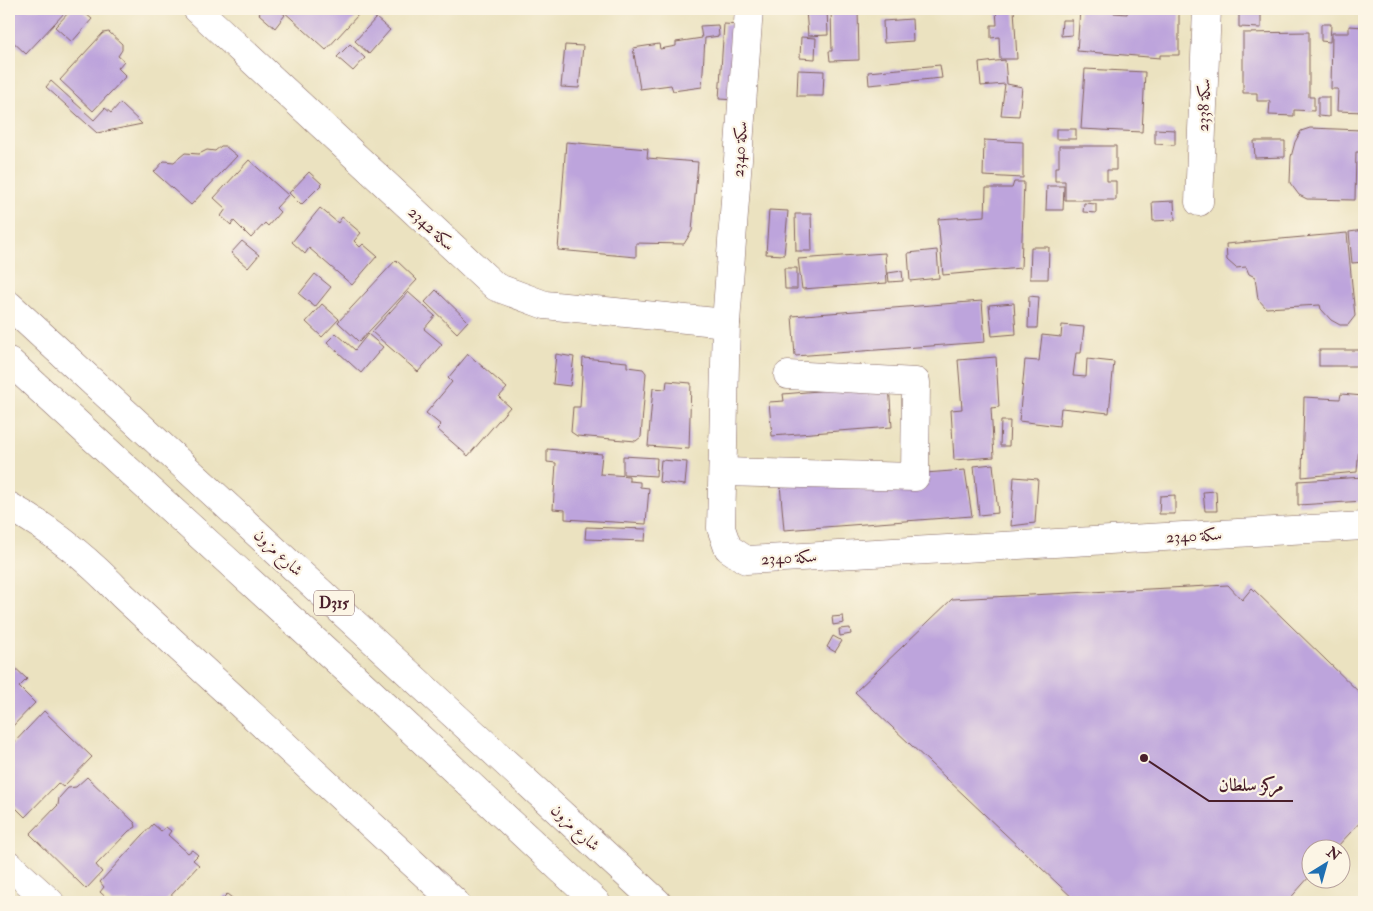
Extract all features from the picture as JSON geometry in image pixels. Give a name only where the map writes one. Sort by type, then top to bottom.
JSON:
[{"type":"street","name":"سكة 2342","points":[[197,9],[496,287],[545,305],[726,323]]},
{"type":"street","name":"سكة 2340","points":[[750,9],[726,323],[724,472],[721,528],[728,548],[746,560],[1364,526]]},
{"type":"street","name":"سكة 2338","points":[[1199,202],[1207,9]]},
{"type":"street","name":"شارع مزون","points":[[9,305],[657,902]]},
{"type":"street","name":"D315","points":[[9,361],[347,670],[596,902]]},
{"type":"street","points":[[724,472],[915,477],[916,382],[788,375]]},
{"type":"street","points":[[9,506],[60,538],[88,561],[455,902]]},
{"type":"street","points":[[9,865],[35,898]]},
{"type":"building","points":[[9,9],[68,9],[26,54],[9,38]]},
{"type":"building","points":[[72,9],[80,9],[92,19],[72,42],[55,27]]},
{"type":"building","points":[[263,9],[278,9],[285,15],[275,28],[259,14]]},
{"type":"building","points":[[281,9],[351,9],[358,15],[326,50]]},
{"type":"building","points":[[827,9],[828,35],[808,36],[806,10]]},
{"type":"building","points":[[831,9],[858,9],[859,60],[830,61],[829,51],[832,51]]},
{"type":"building","points":[[996,9],[1014,9],[1017,59],[1000,59],[999,37],[991,38],[991,25],[997,25]]},
{"type":"building","points":[[1080,9],[1114,9],[1114,13],[1127,14],[1128,9],[1179,9],[1179,55],[1160,55],[1160,58],[1077,51]]},
{"type":"building","points":[[1239,9],[1261,9],[1261,28],[1239,27]]},
{"type":"building","points":[[376,18],[390,30],[369,54],[355,41]]},
{"type":"building","points":[[912,19],[913,41],[884,43],[883,21]]},
{"type":"building","points":[[1062,20],[1072,20],[1072,35],[1061,36]]},
{"type":"building","points":[[724,24],[741,25],[736,100],[719,99]]},
{"type":"building","points":[[1321,24],[1331,24],[1330,42],[1321,41]]},
{"type":"building","points":[[718,25],[719,36],[705,38],[702,87],[673,91],[671,85],[640,89],[633,48],[659,44],[660,49],[676,46],[676,42],[702,38],[700,26]]},
{"type":"building","points":[[1349,26],[1364,27],[1364,112],[1337,111],[1338,89],[1331,89],[1332,33],[1349,33]]},
{"type":"building","points":[[109,32],[122,44],[122,50],[118,56],[124,61],[118,68],[126,76],[93,111],[60,80],[103,33]]},
{"type":"building","points":[[1309,32],[1309,97],[1314,97],[1314,111],[1294,110],[1294,116],[1269,115],[1270,101],[1257,101],[1257,93],[1243,93],[1243,33]]},
{"type":"building","points":[[801,37],[816,38],[815,59],[800,58]]},
{"type":"building","points":[[350,44],[365,58],[353,71],[337,57]]},
{"type":"building","points":[[565,45],[583,46],[579,88],[561,87]]},
{"type":"building","points":[[1005,60],[1007,84],[1022,87],[1019,116],[1001,115],[1005,84],[981,86],[979,63]]},
{"type":"building","points":[[940,65],[942,78],[869,85],[868,72]]},
{"type":"building","points":[[1085,69],[1145,72],[1142,132],[1081,129]]},
{"type":"building","points":[[798,70],[824,71],[823,96],[797,96]]},
{"type":"building","points":[[51,81],[94,120],[105,108],[111,113],[120,103],[142,124],[97,133],[46,87]]},
{"type":"building","points":[[1318,97],[1329,97],[1329,117],[1318,116]]},
{"type":"building","points":[[1310,128],[1362,130],[1362,152],[1356,152],[1355,200],[1307,199],[1299,195],[1290,183],[1291,157],[1295,142],[1301,131]]},
{"type":"building","points":[[1056,129],[1076,129],[1076,139],[1056,139]]},
{"type":"building","points":[[1155,129],[1175,130],[1175,145],[1155,144]]},
{"type":"building","points":[[984,140],[1023,142],[1023,178],[983,176]]},
{"type":"building","points":[[1254,141],[1285,141],[1285,157],[1255,158]]},
{"type":"building","points":[[566,142],[648,149],[647,158],[698,162],[692,231],[684,244],[636,243],[636,257],[558,250]]},
{"type":"building","points":[[221,146],[225,146],[237,156],[191,205],[154,172],[164,161],[174,162],[185,153],[199,154],[207,150],[215,151]]},
{"type":"building","points":[[1059,146],[1116,146],[1116,170],[1107,170],[1107,181],[1116,181],[1116,200],[1065,200],[1065,181],[1055,181],[1055,167],[1059,167]]},
{"type":"building","points":[[249,160],[288,195],[276,208],[280,212],[268,226],[265,223],[251,238],[234,221],[231,225],[221,216],[226,209],[214,198]]},
{"type":"building","points":[[309,172],[322,184],[301,205],[289,193]]},
{"type":"building","points":[[1014,182],[1024,182],[1021,268],[943,275],[938,219],[985,216],[986,188],[1012,188]]},
{"type":"building","points":[[1047,186],[1064,186],[1063,210],[1046,210]]},
{"type":"building","points":[[1174,201],[1175,220],[1153,221],[1152,202]]},
{"type":"building","points":[[1084,203],[1096,204],[1096,213],[1083,212]]},
{"type":"building","points":[[320,208],[338,223],[342,217],[361,233],[354,241],[360,247],[363,244],[377,256],[352,285],[309,248],[305,254],[292,242]]},
{"type":"building","points":[[769,210],[788,211],[784,255],[766,254]]},
{"type":"building","points":[[795,214],[811,214],[812,251],[796,251]]},
{"type":"building","points":[[1364,230],[1364,262],[1352,263],[1349,232]]},
{"type":"building","points":[[1347,233],[1355,316],[1348,325],[1340,325],[1331,320],[1321,309],[1320,305],[1266,308],[1258,299],[1255,277],[1249,274],[1246,267],[1236,268],[1227,260],[1226,244]]},
{"type":"building","points":[[242,241],[259,255],[248,268],[231,253]]},
{"type":"building","points":[[1031,247],[1049,247],[1048,279],[1030,279]]},
{"type":"building","points":[[937,250],[939,278],[910,281],[908,253]]},
{"type":"building","points":[[885,253],[887,283],[802,289],[798,259]]},
{"type":"building","points":[[396,260],[417,280],[359,342],[338,322]]},
{"type":"building","points":[[784,268],[797,268],[797,289],[785,289]]},
{"type":"building","points":[[902,271],[903,281],[889,282],[888,273]]},
{"type":"building","points":[[315,274],[331,287],[315,307],[299,294]]},
{"type":"building","points":[[436,290],[468,321],[457,333],[425,302]]},
{"type":"building","points":[[408,292],[435,316],[424,329],[442,344],[418,372],[372,332]]},
{"type":"building","points":[[1029,296],[1039,297],[1037,328],[1028,328]]},
{"type":"building","points":[[982,301],[985,342],[795,356],[792,316]]},
{"type":"building","points":[[1014,303],[1016,334],[992,336],[989,305]]},
{"type":"building","points":[[322,304],[339,319],[322,337],[306,322]]},
{"type":"building","points":[[1062,325],[1084,327],[1081,353],[1076,353],[1073,376],[1086,377],[1087,359],[1114,362],[1109,413],[1061,408],[1059,426],[1019,421],[1025,360],[1039,361],[1042,335],[1061,337]]},
{"type":"building","points":[[336,333],[355,350],[368,334],[383,347],[361,373],[327,342]]},
{"type":"building","points":[[1319,350],[1364,350],[1364,366],[1319,366]]},
{"type":"building","points":[[468,354],[507,388],[499,397],[510,407],[468,456],[437,429],[441,425],[426,413],[452,382],[448,378]]},
{"type":"building","points":[[556,354],[574,357],[570,386],[553,384]]},
{"type":"building","points":[[996,357],[999,407],[991,408],[994,457],[954,460],[951,410],[962,409],[958,360]]},
{"type":"building","points":[[583,358],[627,362],[627,367],[643,369],[646,373],[641,437],[636,441],[577,436],[571,432],[573,407],[580,407]]},
{"type":"building","points":[[667,381],[691,383],[689,449],[648,446],[653,388],[666,389]]},
{"type":"building","points":[[889,385],[892,427],[772,436],[769,402],[784,401],[783,394]]},
{"type":"building","points":[[1341,394],[1363,396],[1357,472],[1302,477],[1304,397],[1340,399]]},
{"type":"building","points":[[1001,421],[1010,421],[1009,446],[1000,446]]},
{"type":"building","points":[[547,449],[602,454],[600,474],[629,476],[629,481],[640,482],[640,487],[649,488],[646,524],[565,519],[565,510],[553,509],[556,463],[547,462]]},
{"type":"building","points":[[623,456],[657,458],[656,476],[623,474]]},
{"type":"building","points":[[661,460],[687,462],[685,485],[659,482]]},
{"type":"building","points":[[993,464],[998,513],[979,515],[974,466]]},
{"type":"building","points":[[965,470],[972,516],[784,530],[780,484]]},
{"type":"building","points":[[1014,477],[1038,479],[1035,523],[1011,526]]},
{"type":"building","points":[[1364,477],[1364,501],[1298,505],[1298,481]]},
{"type":"building","points":[[1216,491],[1217,511],[1205,511],[1203,492]]},
{"type":"building","points":[[1175,495],[1175,514],[1159,514],[1160,496]]},
{"type":"building","points":[[586,527],[646,529],[645,541],[585,539]]},
{"type":"building","points":[[1228,585],[1242,600],[1252,588],[1364,697],[1364,818],[1345,838],[1300,838],[1300,887],[1287,902],[1077,902],[855,692],[952,599]]},
{"type":"building","points":[[843,616],[844,623],[833,625],[832,617]]},
{"type":"building","points":[[850,628],[851,634],[840,636],[839,629]]},
{"type":"building","points":[[833,636],[842,641],[835,652],[827,647]]},
{"type":"building","points":[[10,663],[27,679],[19,687],[35,703],[9,730]]},
{"type":"building","points":[[44,711],[92,757],[63,787],[58,783],[25,817],[9,801],[9,748]]},
{"type":"building","points":[[87,777],[135,823],[136,827],[129,831],[96,865],[102,872],[86,889],[30,834],[58,805],[59,798],[68,788],[76,787]]},
{"type":"building","points":[[153,824],[161,831],[166,827],[171,831],[168,835],[188,853],[192,850],[198,855],[193,860],[199,865],[165,902],[111,902],[100,892],[104,887],[100,882]]},
{"type":"building","points":[[227,894],[237,902],[219,902]]},
{"type":"place","name":"مركز سلطان","points":[[1144,758]]}]
